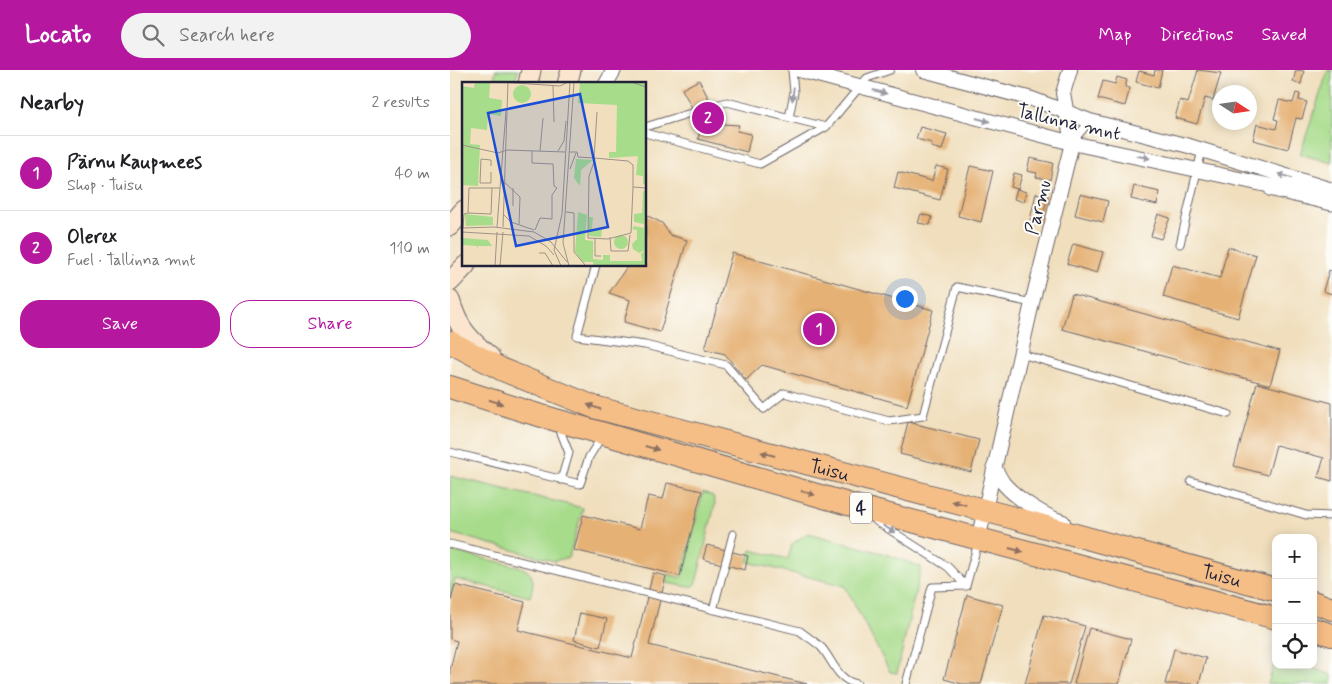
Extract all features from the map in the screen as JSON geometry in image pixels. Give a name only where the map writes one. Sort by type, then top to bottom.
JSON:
[{"type":"highway","name":"Tuisu","points":[[450,342],[504,370],[594,407],[985,510],[1272,589]]},
{"type":"highway","name":"Tuisu","points":[[450,387],[603,434],[848,504],[1272,617]]},
{"type":"highway","points":[[1317,630],[1332,635]]},
{"type":"main road","points":[[450,226],[462,212]]},
{"type":"main road","points":[[465,266],[450,288],[455,319],[467,337],[504,370]]},
{"type":"street","points":[[607,82],[614,70]]},
{"type":"street","name":"Tallinna mnt","points":[[799,70],[1072,143],[1332,199]]},
{"type":"street","name":"Tallinna mnt","points":[[923,70],[1032,99],[1090,121],[1202,150],[1332,190]]},
{"type":"street","name":"Parmu","points":[[978,540],[1032,303],[1072,143],[1063,93],[1070,70]]},
{"type":"street","points":[[994,467],[1004,484],[1053,520],[1168,550],[1182,564]]},
{"type":"lane","points":[[789,118],[794,92],[792,70]]},
{"type":"lane","points":[[646,133],[760,164],[826,127],[866,78],[890,70]]},
{"type":"lane","points":[[712,106],[727,102],[826,127]]},
{"type":"lane","points":[[646,127],[694,112]]},
{"type":"lane","points":[[1072,143],[1090,121]]},
{"type":"lane","points":[[1180,244],[1202,150]]},
{"type":"lane","points":[[1198,169],[1225,182],[1332,207]]},
{"type":"lane","points":[[596,266],[577,336],[645,344],[726,365],[764,409],[784,393],[889,421],[923,416],[957,287],[1032,303]]},
{"type":"lane","points":[[1020,354],[1228,414]]},
{"type":"lane","points":[[556,420],[568,453],[562,480]]},
{"type":"lane","points":[[450,452],[580,484],[589,457],[603,434]]},
{"type":"lane","points":[[1191,482],[1306,515],[1332,516]]},
{"type":"lane","points":[[848,504],[948,567],[966,586]]},
{"type":"lane","points":[[713,610],[733,534]]},
{"type":"lane","points":[[966,586],[978,540]]},
{"type":"lane","points":[[450,544],[800,631],[822,648],[835,670],[851,683],[857,684]]},
{"type":"lane","points":[[906,684],[932,587],[966,586]]},
{"type":"green space","points":[[496,70],[518,70],[515,82],[493,82]]},
{"type":"green space","points":[[1328,70],[1332,70],[1332,163],[1300,154]]},
{"type":"green space","points":[[450,476],[583,508],[569,557],[554,561],[450,533]]},
{"type":"green space","points":[[703,492],[713,496],[715,504],[697,579],[694,586],[690,587],[666,583],[668,574],[681,578]]},
{"type":"green space","points":[[808,533],[889,555],[921,567],[897,673],[890,672],[845,586],[748,562],[751,550],[788,559],[792,544]]},
{"type":"green space","points":[[450,551],[521,567],[533,579],[530,597],[455,579],[450,599]]},
{"type":"green space","points":[[1272,669],[1315,669],[1332,675],[1332,684],[1268,684]]},
{"type":"building","points":[[1155,70],[1162,70],[1158,88],[1136,82],[1139,71],[1154,75]]},
{"type":"building","points":[[1198,70],[1221,73],[1217,85],[1212,85],[1212,100],[1205,98],[1197,124],[1175,118],[1180,100],[1188,103]]},
{"type":"building","points":[[1296,70],[1304,71],[1301,84],[1293,82]]},
{"type":"building","points":[[1117,77],[1127,80],[1125,87],[1130,88],[1125,106],[1098,99],[1103,81],[1115,84]]},
{"type":"building","points":[[699,80],[722,124],[739,125],[737,131],[751,134],[747,152],[698,139],[701,125],[682,89]]},
{"type":"building","points":[[1296,93],[1300,94],[1299,100],[1307,102],[1302,119],[1296,118],[1288,149],[1253,140],[1257,124],[1276,129],[1278,120],[1274,119],[1279,100],[1293,103]]},
{"type":"building","points":[[920,127],[947,134],[942,150],[931,147],[932,143],[916,139]]},
{"type":"building","points":[[1030,158],[1053,163],[1050,180],[1036,177],[1037,173],[1027,171]]},
{"type":"building","points":[[936,166],[948,169],[940,200],[894,188],[898,172],[932,181]]},
{"type":"building","points":[[970,166],[993,171],[981,222],[958,216]]},
{"type":"building","points":[[1014,173],[1022,175],[1018,189],[1011,187]]},
{"type":"building","points":[[1134,186],[1160,192],[1157,205],[1131,199]]},
{"type":"building","points":[[1017,189],[1026,192],[1024,202],[1014,199]]},
{"type":"building","points":[[1036,193],[1048,196],[1041,223],[1030,220]]},
{"type":"building","points":[[1080,194],[1108,201],[1103,222],[1075,215]]},
{"type":"building","points":[[921,214],[932,217],[930,225],[918,223]]},
{"type":"building","points":[[1158,214],[1170,218],[1161,239],[1151,236]]},
{"type":"building","points":[[646,215],[662,223],[670,235],[687,240],[660,332],[624,322],[630,300],[609,293],[627,266],[646,266]]},
{"type":"building","points":[[1073,244],[1103,252],[1097,273],[1067,264]]},
{"type":"building","points":[[1228,247],[1256,255],[1238,318],[1163,297],[1172,265],[1220,278]]},
{"type":"building","points":[[732,253],[933,310],[907,406],[762,365],[746,380],[725,354],[705,349]]},
{"type":"building","points":[[1329,270],[1332,271],[1332,294],[1323,291]]},
{"type":"building","points":[[1072,294],[1280,351],[1270,385],[1062,329]]},
{"type":"building","points":[[1257,383],[1332,403],[1332,481],[1318,477],[1324,458],[1276,445],[1268,475],[1234,466]]},
{"type":"building","points":[[908,422],[979,440],[971,472],[900,454]]},
{"type":"building","points":[[667,483],[702,491],[680,576],[574,550],[583,515],[640,529],[648,496],[663,499]]},
{"type":"building","points":[[707,545],[748,556],[745,570],[703,559]]},
{"type":"building","points":[[653,573],[666,576],[649,645],[807,684],[450,684],[450,670],[457,641],[450,639],[450,604],[455,585],[525,602],[518,630],[632,658]]},
{"type":"building","points":[[967,595],[1003,605],[981,684],[962,684],[944,679]]},
{"type":"building","points":[[580,613],[607,619],[600,647],[574,640]]},
{"type":"building","points":[[1044,615],[1085,626],[1069,684],[1025,684]]},
{"type":"building","points":[[1089,628],[1131,639],[1119,684],[1074,684]]},
{"type":"building","points":[[1174,649],[1206,658],[1199,684],[1165,684]]},
{"type":"place","name":"Olerex","points":[[708,118]]},
{"type":"place","name":"Pärnu Kaupmees","points":[[819,329]]}]
